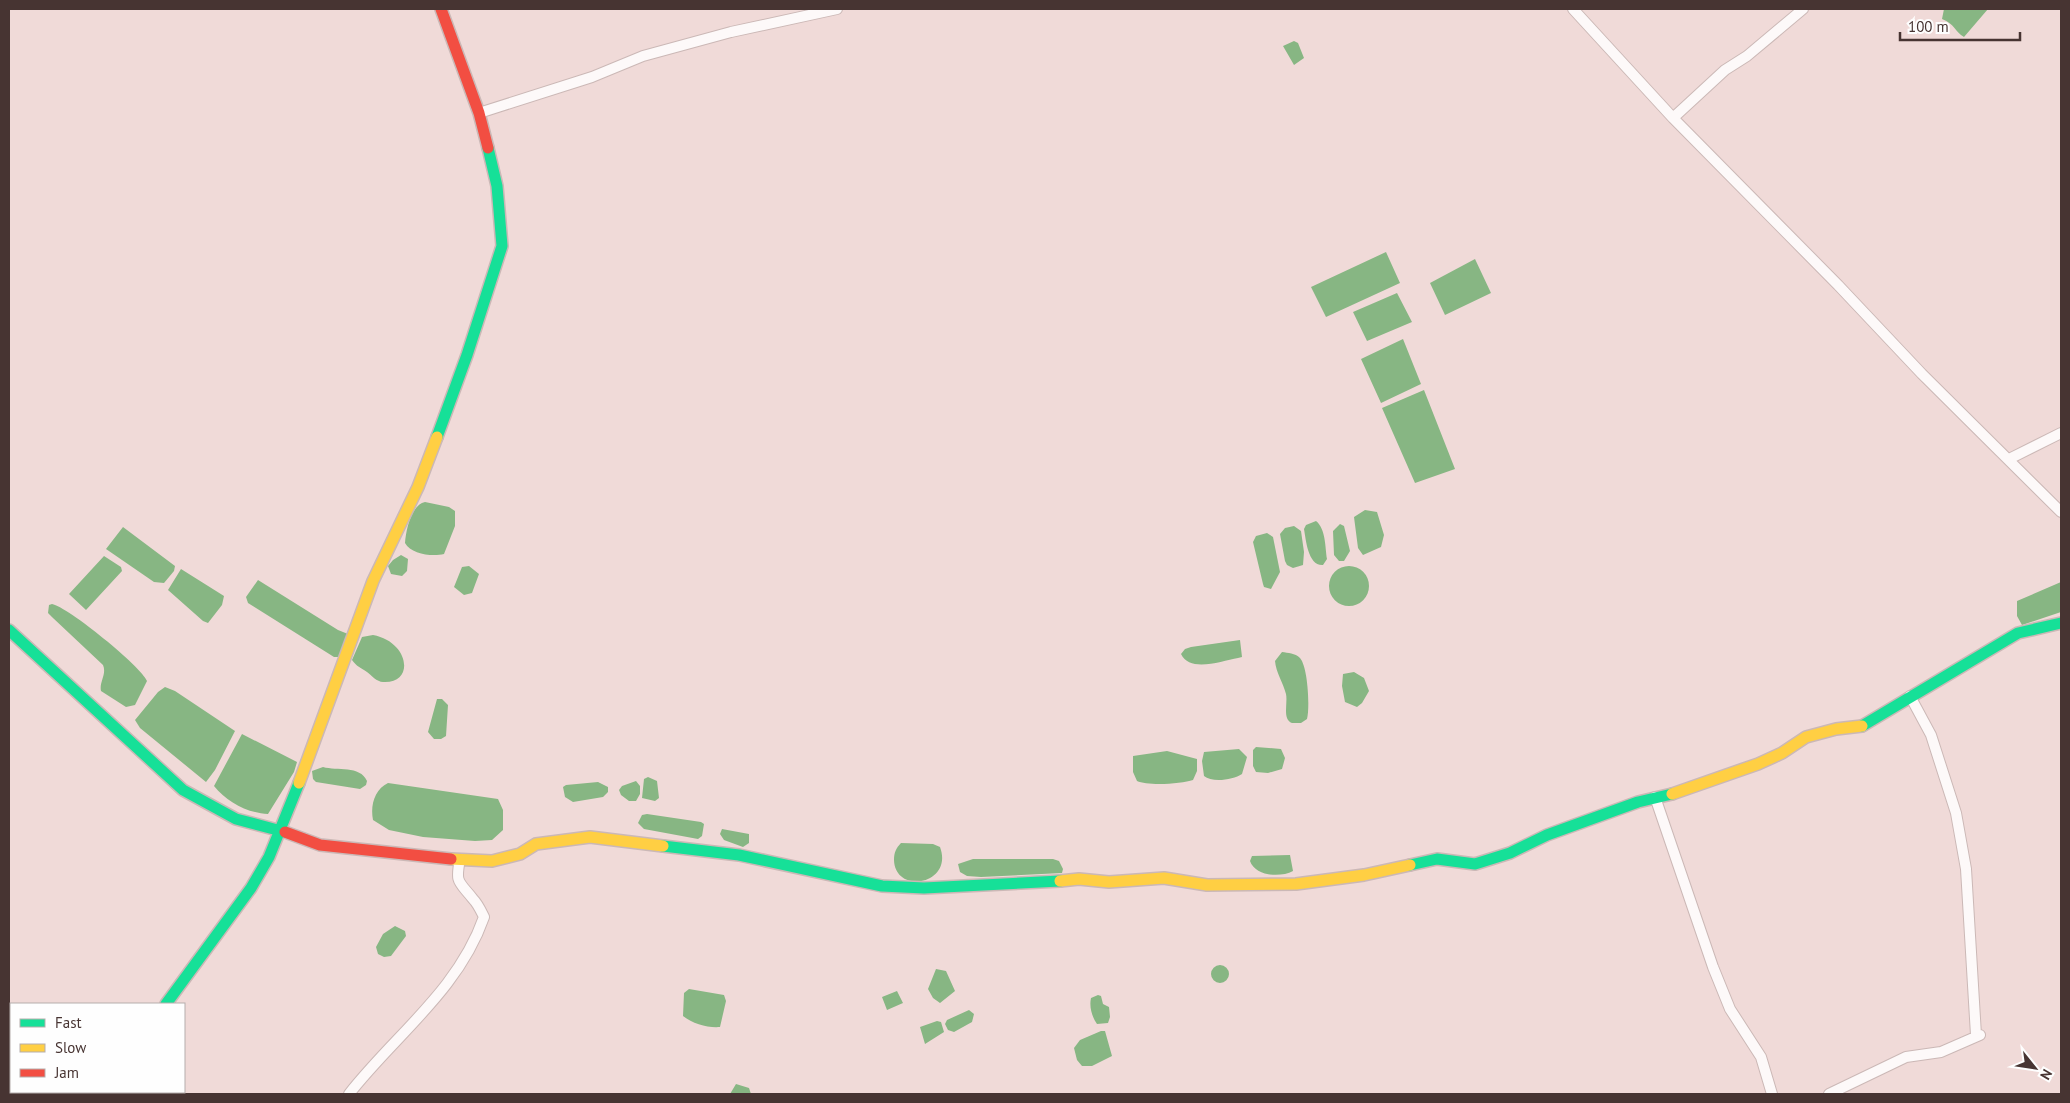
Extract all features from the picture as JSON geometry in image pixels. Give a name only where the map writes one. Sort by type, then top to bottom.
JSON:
[{"type":"street","points":[[167,1003],[251,888],[269,857],[281,830],[374,580],[418,487],[467,355],[502,246],[497,186],[479,113],[441,9]]},
{"type":"street","points":[[479,113],[592,77],[643,56],[732,32],[837,9]]},
{"type":"street","points":[[1574,9],[1673,118],[1838,285],[1922,374],[2061,512]]},
{"type":"street","points":[[1673,118],[1725,70],[1747,56],[1803,9]]},
{"type":"street","points":[[2009,459],[2061,433]]},
{"type":"street","points":[[9,630],[43,664],[91,704],[183,790],[236,819],[281,830],[320,845],[460,859],[492,860],[520,854],[536,844],[590,837],[738,855],[882,886],[924,888],[1048,883],[1079,879],[1109,882],[1164,878],[1207,885],[1296,884],[1364,876],[1437,859],[1475,864],[1510,853],[1547,835],[1655,797],[1680,792],[1758,764],[1782,753],[1806,737],[1836,728],[1862,726],[2018,633],[2061,623]]},
{"type":"street","points":[[1828,1094],[1906,1057],[1942,1052],[1978,1035],[1966,869],[1956,813],[1930,735],[1910,696]]},
{"type":"street","points":[[1655,797],[1712,967],[1730,1009],[1761,1057],[1772,1094]]},
{"type":"street","points":[[349,1094],[366,1071],[422,1016],[475,943],[484,917],[474,899],[460,886],[458,873],[460,859]]},
{"type":"shaded area","points":[[1944,9],[1988,9],[1964,37],[1950,23],[1942,19]]},
{"type":"shaded area","points":[[1294,41],[1298,43],[1304,58],[1294,65],[1283,46]]},
{"type":"shaded area","points":[[1386,252],[1400,283],[1326,317],[1311,287]]},
{"type":"shaded area","points":[[1475,259],[1491,293],[1445,315],[1430,283]]},
{"type":"shaded area","points":[[1397,293],[1412,322],[1367,341],[1353,312]]},
{"type":"shaded area","points":[[1403,339],[1421,384],[1381,403],[1361,359]]},
{"type":"shaded area","points":[[1424,390],[1455,469],[1415,483],[1382,408]]},
{"type":"shaded area","points":[[425,502],[449,507],[455,511],[455,526],[444,554],[422,554],[412,550],[405,543],[408,525],[413,513],[420,504]]},
{"type":"shaded area","points":[[1365,510],[1377,512],[1384,535],[1381,547],[1363,555],[1358,548],[1354,517]]},
{"type":"shaded area","points":[[1316,521],[1322,529],[1324,538],[1327,559],[1323,565],[1318,564],[1311,557],[1304,529],[1306,525]]},
{"type":"shaded area","points":[[1340,524],[1344,526],[1350,551],[1344,561],[1339,561],[1334,555],[1333,531]]},
{"type":"shaded area","points":[[1294,526],[1301,531],[1304,552],[1303,565],[1293,568],[1287,565],[1285,561],[1280,534],[1285,528]]},
{"type":"shaded area","points":[[123,527],[175,566],[174,571],[164,583],[154,582],[106,549]]},
{"type":"shaded area","points":[[1267,533],[1273,537],[1280,572],[1271,589],[1264,587],[1253,542],[1256,536]]},
{"type":"shaded area","points":[[401,555],[408,559],[407,571],[402,576],[391,574],[388,566]]},
{"type":"shaded area","points":[[104,556],[121,567],[122,571],[86,610],[69,594]]},
{"type":"shaded area","points":[[469,566],[479,574],[472,593],[464,595],[454,587],[462,567]]},
{"type":"shaded area","points":[[1349,566],[1363,572],[1369,586],[1363,600],[1349,606],[1335,600],[1329,586],[1335,572]]},
{"type":"shaded area","points":[[181,569],[224,596],[222,605],[208,623],[203,621],[168,590]]},
{"type":"shaded area","points":[[258,580],[338,630],[348,634],[340,657],[334,657],[248,603],[246,597]]},
{"type":"shaded area","points":[[2061,582],[2061,612],[2022,625],[2017,616],[2017,601]]},
{"type":"shaded area","points":[[52,604],[73,615],[88,626],[119,651],[142,674],[147,681],[135,705],[126,707],[101,691],[104,672],[103,665],[48,613],[49,605]]},
{"type":"shaded area","points":[[373,635],[385,639],[401,653],[404,670],[393,681],[379,681],[352,660],[362,637]]},
{"type":"shaded area","points":[[1240,640],[1242,657],[1238,658],[1199,664],[1185,660],[1181,654],[1185,649],[1191,647]]},
{"type":"shaded area","points":[[1282,652],[1298,656],[1305,670],[1308,688],[1308,714],[1307,719],[1301,723],[1292,723],[1287,718],[1286,694],[1275,661]]},
{"type":"shaded area","points":[[1354,672],[1364,678],[1369,691],[1362,703],[1357,707],[1345,702],[1342,686],[1343,674]]},
{"type":"shaded area","points":[[165,687],[175,691],[235,731],[215,770],[206,782],[140,728],[135,720],[158,692]]},
{"type":"shaded area","points":[[437,699],[442,699],[448,705],[446,736],[441,739],[434,739],[428,732]]},
{"type":"shaded area","points":[[242,734],[297,762],[294,772],[268,814],[238,806],[214,786]]},
{"type":"shaded area","points":[[1256,747],[1281,749],[1285,758],[1282,769],[1268,773],[1256,772],[1253,766],[1253,750]]},
{"type":"shaded area","points":[[1239,749],[1247,757],[1242,774],[1223,780],[1204,776],[1202,761],[1204,752]]},
{"type":"shaded area","points":[[1167,751],[1197,759],[1197,771],[1193,780],[1165,784],[1148,784],[1137,781],[1133,772],[1133,756]]},
{"type":"shaded area","points":[[323,767],[359,773],[367,781],[366,785],[360,789],[316,782],[313,779],[312,771]]},
{"type":"shaded area","points":[[648,777],[657,781],[659,798],[655,801],[642,798],[644,779]]},
{"type":"shaded area","points":[[636,781],[640,786],[640,794],[636,801],[629,801],[621,795],[619,790],[622,786]]},
{"type":"shaded area","points":[[598,782],[608,787],[608,792],[603,797],[573,802],[565,797],[563,787],[566,785]]},
{"type":"shaded area","points":[[388,783],[498,799],[503,810],[503,830],[492,840],[475,841],[423,837],[389,830],[373,820],[372,814],[374,798],[380,789]]},
{"type":"shaded area","points":[[647,814],[701,822],[704,824],[702,836],[698,839],[644,829],[638,823],[642,815]]},
{"type":"shaded area","points":[[722,829],[749,834],[749,843],[743,847],[724,840],[720,834]]},
{"type":"shaded area","points":[[901,843],[933,844],[940,847],[942,860],[939,870],[932,877],[923,881],[913,881],[904,878],[897,871],[894,860],[894,855]]},
{"type":"shaded area","points":[[1290,855],[1293,871],[1282,874],[1262,873],[1250,861],[1252,856]]},
{"type":"shaded area","points":[[973,859],[1053,859],[1059,861],[1063,869],[1062,873],[981,877],[967,876],[960,872],[958,864]]},
{"type":"shaded area","points":[[395,926],[405,931],[406,936],[391,956],[384,957],[378,954],[376,947],[383,934]]},
{"type":"shaded area","points":[[1220,965],[1226,968],[1229,974],[1226,980],[1220,983],[1214,980],[1211,974],[1214,968]]},
{"type":"shaded area","points":[[936,969],[946,971],[955,991],[940,1003],[933,998],[928,989]]},
{"type":"shaded area","points":[[689,989],[724,995],[726,1001],[720,1027],[701,1025],[683,1016],[684,993]]},
{"type":"shaded area","points":[[897,991],[903,1003],[887,1010],[882,997]]},
{"type":"shaded area","points":[[1098,995],[1101,996],[1103,1004],[1109,1007],[1110,1017],[1108,1023],[1097,1024],[1092,1015],[1091,998]]},
{"type":"shaded area","points":[[969,1010],[974,1014],[972,1022],[954,1032],[948,1030],[945,1024],[947,1020]]},
{"type":"shaded area","points":[[937,1021],[941,1022],[944,1032],[925,1044],[920,1027]]},
{"type":"shaded area","points":[[1105,1031],[1112,1056],[1092,1066],[1082,1066],[1077,1060],[1074,1048],[1080,1040]]},
{"type":"shaded area","points":[[736,1084],[749,1088],[751,1094],[730,1094]]},
{"type":"traffic: fast","points":[[437,437],[467,355],[502,246],[497,186],[488,148]]},
{"type":"traffic: fast","points":[[1862,726],[2018,633],[2061,623]]},
{"type":"traffic: fast","points":[[9,630],[183,790],[236,819],[285,832]]},
{"type":"traffic: fast","points":[[167,1003],[251,888],[269,857],[299,783]]},
{"type":"traffic: fast","points":[[1410,865],[1437,859],[1475,864],[1510,853],[1547,835],[1638,802],[1672,794]]},
{"type":"traffic: fast","points":[[663,846],[739,855],[882,886],[924,888],[1060,881]]},
{"type":"traffic: slow","points":[[299,783],[373,581],[418,487],[437,437]]},
{"type":"traffic: slow","points":[[1672,794],[1758,764],[1782,753],[1806,737],[1836,729],[1862,726]]},
{"type":"traffic: slow","points":[[451,859],[492,861],[520,854],[536,844],[590,837],[663,846]]},
{"type":"traffic: slow","points":[[1060,881],[1079,879],[1109,882],[1164,878],[1207,885],[1296,884],[1364,875],[1410,865]]},
{"type":"traffic: jam","points":[[441,9],[479,113],[488,148]]},
{"type":"traffic: jam","points":[[285,832],[320,845],[451,859]]}]
